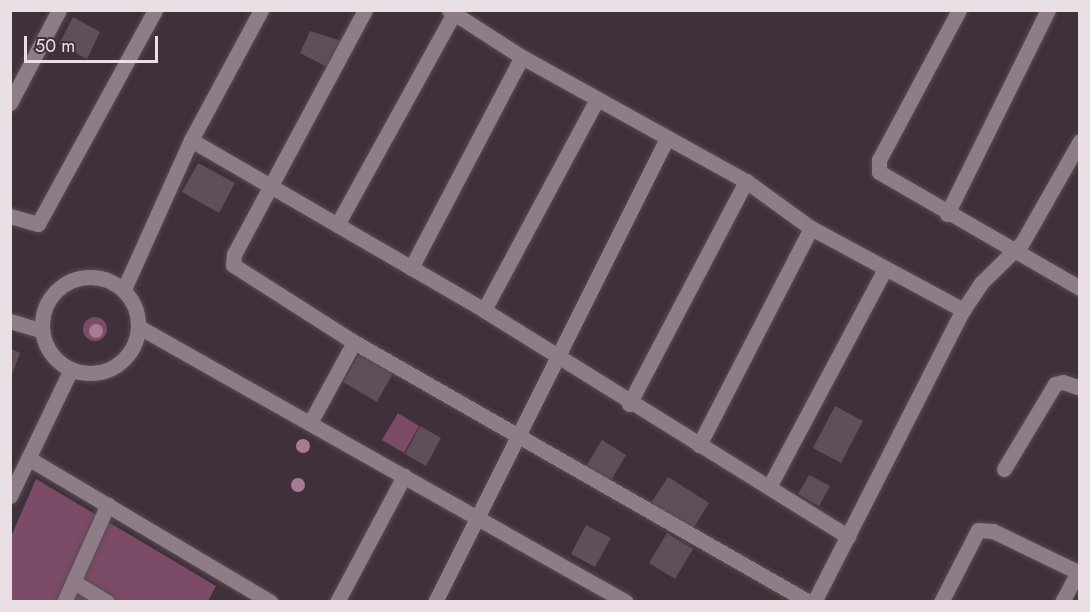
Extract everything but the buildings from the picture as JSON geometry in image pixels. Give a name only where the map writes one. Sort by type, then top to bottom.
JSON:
[{"type":"street","points":[[10,103],[58,10]]},
{"type":"street","points":[[10,216],[38,225],[155,10]]},
{"type":"street","points":[[124,289],[191,140],[261,10]]},
{"type":"street","points":[[364,10],[234,254],[233,265],[354,342],[809,602]]},
{"type":"street","points":[[959,10],[878,166],[884,176],[946,214],[1080,288]]},
{"type":"street","points":[[946,214],[1048,10]]},
{"type":"street","points":[[337,225],[451,12],[522,57],[746,182],[811,228],[963,310]]},
{"type":"street","points":[[411,268],[522,57]]},
{"type":"street","points":[[484,310],[597,99]]},
{"type":"street","points":[[435,602],[668,138]]},
{"type":"street","points":[[191,140],[484,310],[629,404],[848,537]]},
{"type":"street","points":[[814,602],[963,310],[981,283],[1013,252],[1029,232],[1080,141]]},
{"type":"street","points":[[629,404],[746,182]]},
{"type":"street","points":[[699,445],[811,228]]},
{"type":"street","points":[[769,487],[885,269]]},
{"type":"street","points":[[104,278],[124,289],[137,310],[139,327],[129,355],[119,364],[96,372],[71,369],[52,355],[42,331],[43,314],[49,299],[73,279],[104,278]]},
{"type":"street","points":[[10,321],[42,331]]},
{"type":"street","points":[[139,327],[311,421],[478,520],[626,602]]},
{"type":"street","points":[[311,421],[354,342]]},
{"type":"street","points":[[10,496],[71,369]]},
{"type":"street","points":[[1004,469],[1053,387],[1063,382],[1080,388]]},
{"type":"street","points":[[28,458],[272,602]]},
{"type":"street","points":[[337,602],[404,476]]},
{"type":"street","points":[[64,602],[108,504]]},
{"type":"street","points":[[941,602],[978,530],[993,531],[1079,573],[1062,602]]},
{"type":"street","points":[[74,582],[107,602]]},
{"type":"shaded area","points":[[95,317],[100,318],[106,324],[106,334],[100,340],[95,341],[90,340],[84,334],[83,329],[84,324],[90,318]]},
{"type":"shaded area","points":[[398,413],[419,426],[404,453],[382,440]]},
{"type":"shaded area","points":[[36,479],[216,586],[208,601],[11,602],[11,537]]}]
